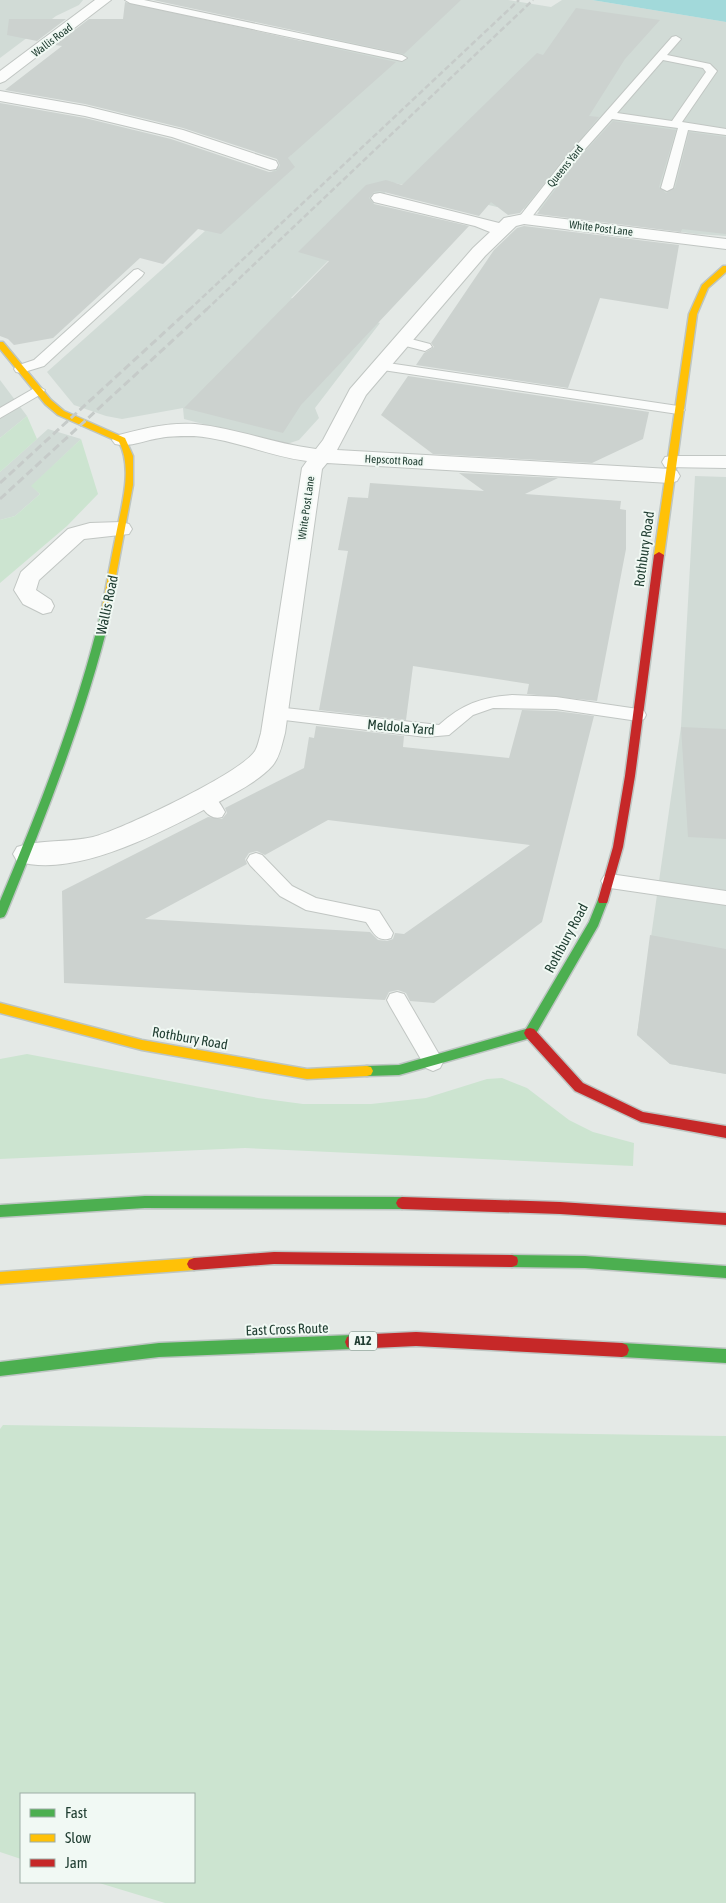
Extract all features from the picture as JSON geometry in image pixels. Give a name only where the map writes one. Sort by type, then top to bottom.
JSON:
[{"type":"main road","name":"Rothbury Road","points":[[0,1008],[142,1046],[307,1074],[399,1070],[434,1062],[530,1033],[594,923],[610,881],[630,776],[678,410],[696,304],[705,287],[726,268]]},
{"type":"main road","points":[[0,344],[55,408],[71,420],[122,440]]},
{"type":"main road","name":"Wallis Road","points":[[0,914],[26,854],[76,721],[94,665],[121,529],[129,478],[129,456],[127,446],[122,440]]},
{"type":"main road","points":[[530,1033],[580,1087],[641,1117],[726,1132]]},
{"type":"main road","points":[[0,1211],[145,1202],[346,1201],[560,1208],[726,1220]]},
{"type":"main road","points":[[0,1278],[274,1258],[585,1262],[726,1272]]},
{"type":"main road","name":"East Cross Route","points":[[0,1369],[160,1350],[416,1339],[726,1356]]},
{"type":"street","name":"Wallis Road","points":[[0,78],[104,0]]},
{"type":"street","points":[[0,96],[85,111],[177,133],[270,165]]},
{"type":"street","points":[[380,198],[481,222],[501,230]]},
{"type":"street","name":"White Post Lane","points":[[26,854],[65,854],[107,844],[210,805],[265,758],[273,733],[312,468],[333,442],[340,424],[357,393],[479,252],[501,230],[515,220],[524,219],[726,244]]},
{"type":"street","name":"Hepscott Road","points":[[122,440],[161,431],[193,430],[217,433],[282,451],[321,456],[671,469],[726,462]]},
{"type":"street","points":[[43,606],[31,599],[25,590],[29,577],[76,534],[90,530],[121,529]]},
{"type":"lane","points":[[130,0],[402,58]]},
{"type":"lane","name":"Queens Yard","points":[[524,219],[608,115],[662,57],[676,39]]},
{"type":"lane","points":[[662,57],[706,66],[712,71],[677,120],[681,125]]},
{"type":"lane","points":[[608,115],[726,132]]},
{"type":"lane","points":[[667,188],[681,125]]},
{"type":"lane","points":[[21,369],[39,363],[138,272]]},
{"type":"lane","points":[[403,341],[425,347]]},
{"type":"lane","points":[[381,366],[678,410]]},
{"type":"lane","points":[[0,414],[38,390]]},
{"type":"lane","name":"Meldola Yard","points":[[276,713],[426,731],[443,731],[454,720],[477,706],[509,699],[638,715]]},
{"type":"lane","points":[[256,860],[286,891],[312,905],[372,916],[384,933]]},
{"type":"lane","points":[[610,881],[726,898]]},
{"type":"lane","points":[[397,1000],[434,1062]]},
{"type":"shaded area","points":[[0,0],[83,0],[79,5],[56,16],[0,58]]},
{"type":"shaded area","points":[[158,0],[508,0],[551,7],[562,0],[592,0],[726,22],[726,236],[696,234],[499,205],[497,207],[395,183],[371,206],[368,221],[291,298],[380,323],[315,408],[319,418],[299,440],[284,445],[184,419],[183,408],[122,419],[106,416],[74,405],[47,372],[205,231],[198,228],[265,178],[291,155],[244,95],[313,32]]},
{"type":"shaded area","points":[[0,380],[27,416],[0,438]]},
{"type":"shaded area","points":[[48,429],[81,439],[32,486],[40,494],[15,516],[0,520],[0,472]]},
{"type":"shaded area","points":[[695,476],[726,477],[726,1074],[670,1064],[637,1035],[681,727]]},
{"type":"green space","points":[[27,416],[37,439],[0,472],[0,438]]},
{"type":"green space","points":[[81,439],[98,494],[67,526],[0,583],[0,520],[15,516],[40,494],[31,486]]},
{"type":"green space","points":[[27,1054],[258,1098],[303,1104],[371,1104],[426,1098],[487,1079],[502,1078],[527,1088],[569,1120],[593,1132],[634,1143],[633,1166],[245,1148],[0,1159],[0,1059]]},
{"type":"green space","points":[[3,1425],[726,1436],[726,1903],[165,1903],[99,1883],[195,1883],[195,1793],[20,1793],[20,1859],[0,1852],[0,1429]]},
{"type":"water","points":[[592,0],[726,0],[726,22]]},
{"type":"building","points":[[153,0],[461,0],[404,54]]},
{"type":"building","points":[[125,2],[396,62],[288,158],[295,167],[221,234],[198,229],[163,264],[140,258],[53,338],[14,345],[8,339],[0,336],[0,103],[85,118],[171,139],[269,172],[276,171],[280,166],[277,159],[183,128],[85,104],[5,90],[62,46],[55,45],[89,19],[123,19]]},
{"type":"building","points":[[576,8],[660,20],[625,59],[589,116],[599,117],[520,213],[508,215],[491,202],[479,216],[380,191],[374,192],[369,198],[374,204],[469,226],[301,405],[283,433],[184,408],[329,261],[298,252],[366,185],[386,180],[402,185],[537,53],[543,55]]},
{"type":"building","points":[[9,19],[66,19],[37,41],[7,35]]},
{"type":"building","points":[[613,121],[676,130],[659,187],[666,193],[675,188],[689,132],[726,137],[726,234],[682,229],[681,232],[537,214],[578,159]]},
{"type":"building","points":[[524,226],[679,245],[668,309],[600,298],[568,388],[416,365],[424,353],[434,347],[431,343],[494,250],[517,228]]},
{"type":"building","points":[[408,376],[649,412],[643,439],[592,463],[433,454],[381,415]]},
{"type":"building","points":[[459,473],[558,478],[525,494],[621,501],[620,509],[626,510],[626,549],[597,701],[527,694],[529,684],[413,666],[406,720],[319,710],[348,551],[338,550],[348,497],[368,498],[370,483],[484,491]]},
{"type":"building","points":[[522,710],[556,711],[594,716],[542,922],[434,1003],[410,1001],[406,993],[398,990],[389,992],[385,1000],[64,983],[62,891],[208,817],[222,819],[227,813],[225,808],[304,768],[309,737],[314,738],[316,726],[404,736],[403,747],[509,758]],"holes":[[[328,820],[530,845],[404,934],[395,933],[393,939],[387,941],[378,940],[370,932],[145,919],[247,864],[245,859],[249,853],[257,851],[265,855]]]},
{"type":"building","points":[[681,727],[726,729],[726,839],[688,837]]},
{"type":"building","points":[[650,935],[726,949],[726,1074],[670,1064],[637,1035]]},
{"type":"railway","points":[[189,310],[519,0]]},
{"type":"railway","points":[[206,310],[533,0]]},
{"type":"railway","points":[[0,483],[190,309]]},
{"type":"railway","points":[[0,499],[207,309]]},
{"type":"traffic: fast","points":[[0,914],[73,728],[86,690],[106,612]]},
{"type":"traffic: fast","points":[[367,1071],[399,1070],[530,1033],[594,923],[603,900]]},
{"type":"traffic: fast","points":[[0,1211],[145,1202],[402,1203]]},
{"type":"traffic: fast","points":[[512,1261],[585,1262],[726,1272]]},
{"type":"traffic: fast","points":[[0,1369],[159,1350],[352,1342]]},
{"type":"traffic: fast","points":[[622,1350],[726,1356]]},
{"type":"traffic: slow","points":[[659,555],[693,314],[705,287],[726,268]]},
{"type":"traffic: slow","points":[[0,344],[48,402],[61,413],[122,440],[125,445],[129,462],[129,485],[106,612]]},
{"type":"traffic: slow","points":[[0,1008],[142,1045],[307,1074],[367,1071]]},
{"type":"traffic: slow","points":[[0,1278],[194,1264]]},
{"type":"traffic: jam","points":[[603,900],[618,847],[630,776],[659,555]]},
{"type":"traffic: jam","points":[[530,1033],[579,1087],[641,1117],[726,1132]]},
{"type":"traffic: jam","points":[[402,1203],[560,1208],[726,1219]]},
{"type":"traffic: jam","points":[[194,1264],[274,1258],[512,1261]]},
{"type":"traffic: jam","points":[[352,1342],[416,1339],[622,1350]]}]
